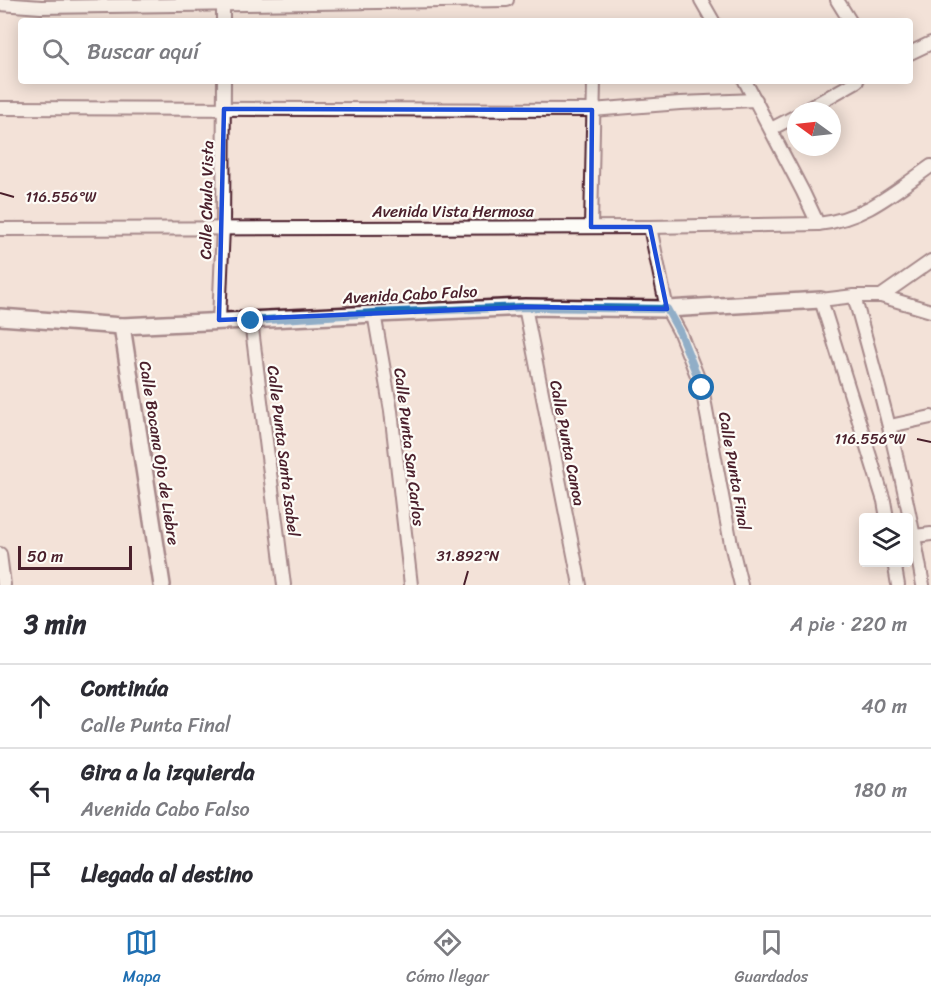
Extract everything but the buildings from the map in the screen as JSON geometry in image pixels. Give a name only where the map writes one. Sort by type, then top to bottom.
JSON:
[{"type":"street","points":[[0,4],[41,7],[223,2],[507,0]]},
{"type":"street","points":[[701,0],[711,18]]},
{"type":"street","points":[[837,0],[848,18]]},
{"type":"street","points":[[223,2],[223,18]]},
{"type":"street","points":[[913,52],[931,43]]},
{"type":"street","name":"Calle Chula Vista","points":[[219,320],[223,227],[224,84]]},
{"type":"street","points":[[591,227],[594,84]]},
{"type":"street","points":[[747,84],[818,224]]},
{"type":"street","points":[[820,102],[852,84]]},
{"type":"street","points":[[0,108],[592,110],[756,100]]},
{"type":"street","points":[[771,129],[787,121]]},
{"type":"street","name":"Avenida Vista Hermosa","points":[[0,229],[650,227],[818,224],[836,222],[875,207],[931,166]]},
{"type":"street","name":"Calle Punta Final","points":[[650,227],[667,309],[680,333],[702,388],[731,544],[741,585]]},
{"type":"street","points":[[881,296],[931,261]]},
{"type":"street","points":[[854,296],[890,426],[915,536],[923,585]]},
{"type":"street","points":[[885,513],[884,501],[821,300],[881,296],[931,311]]},
{"type":"street","name":"Avenida Cabo Falso","points":[[0,317],[122,326],[525,307],[667,309],[821,300]]},
{"type":"street","name":"Calle Punta Canoa","points":[[525,307],[580,585]]},
{"type":"street","name":"Calle Punta San Carlos","points":[[374,313],[392,411],[411,585]]},
{"type":"street","name":"Calle Punta Santa Isabel","points":[[251,321],[284,585]]},
{"type":"street","name":"Calle Bocana Ojo de Liebre","points":[[122,326],[162,585]]},
{"type":"street","points":[[890,426],[931,417]]},
{"type":"street","points":[[915,536],[931,534]]},
{"type":"street","points":[[0,554],[4,585]]},
{"type":"street","points":[[895,567],[898,585]]},
{"type":"highlighted area","points":[[224,109],[592,110],[591,227],[650,227],[667,309],[525,307],[219,320]]},
{"type":"route","points":[[251,321],[525,307],[667,309],[680,333],[702,388]]}]
